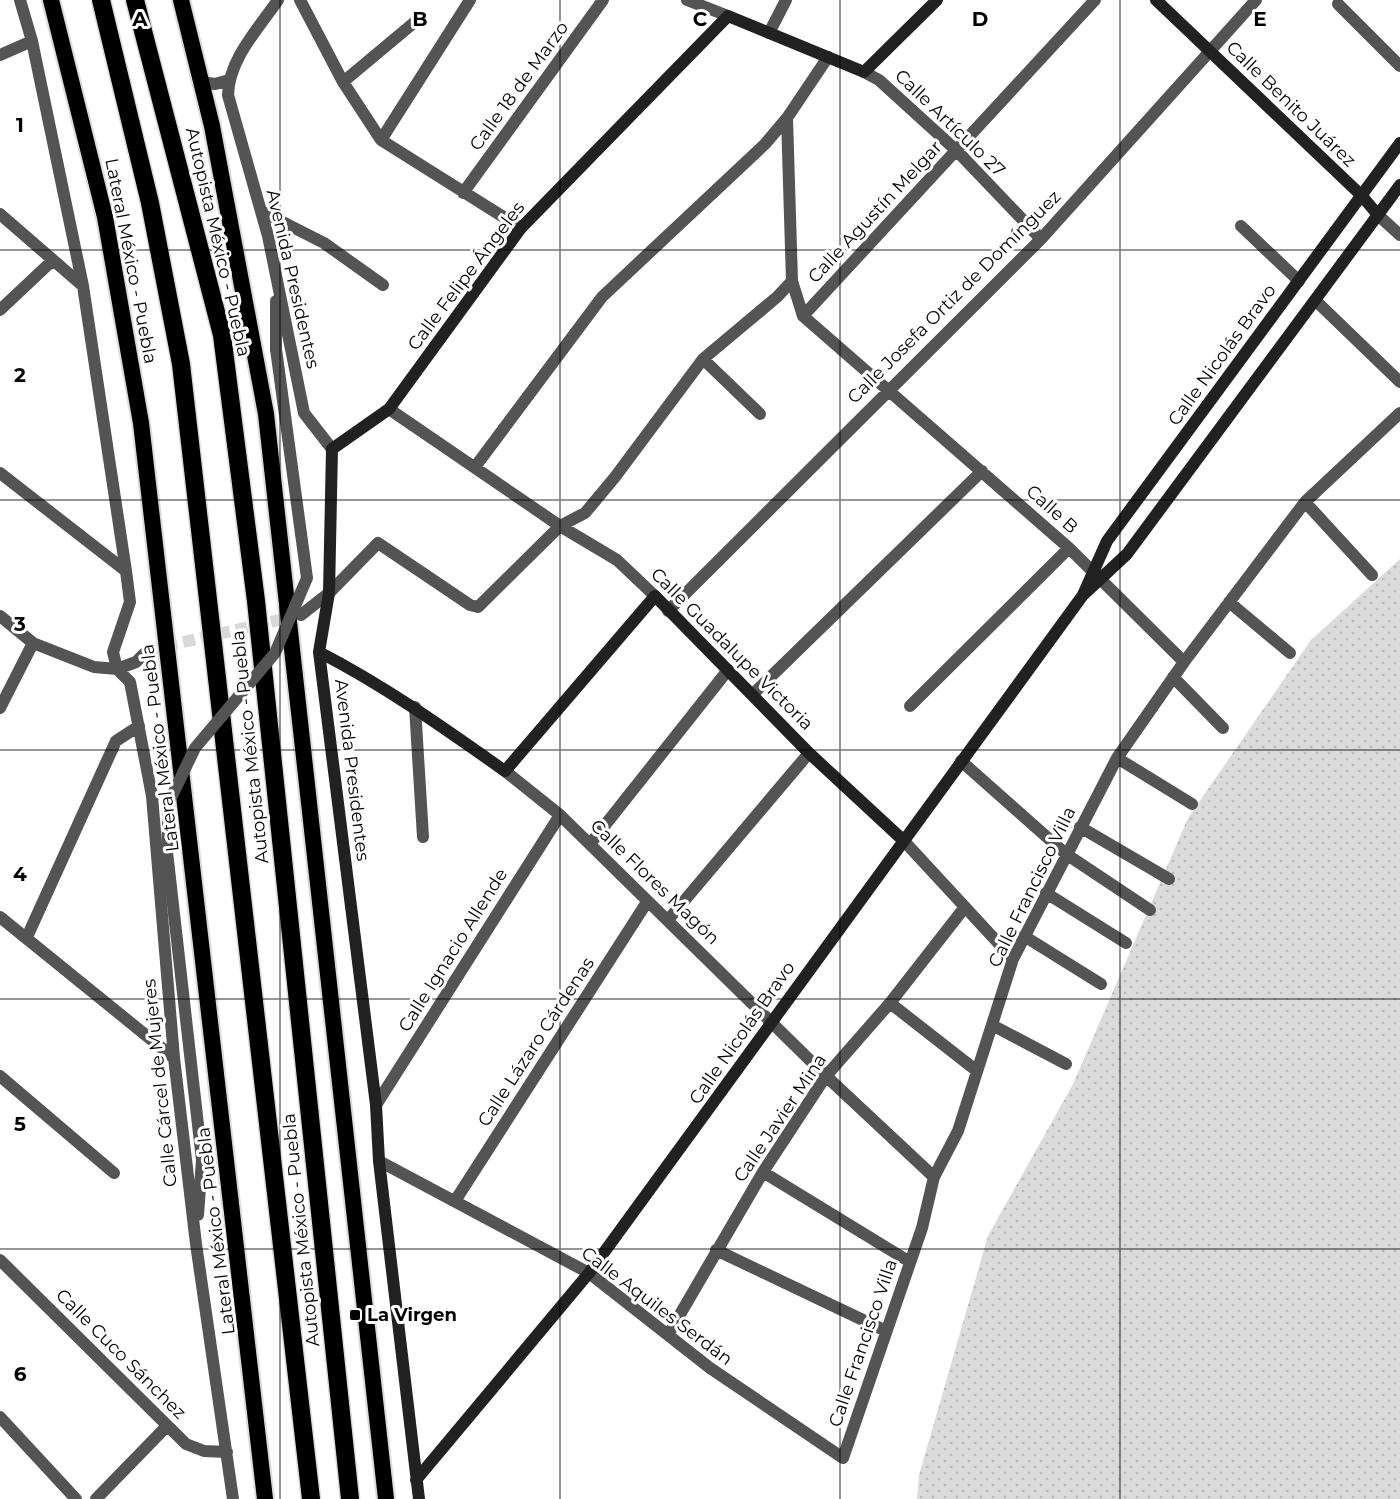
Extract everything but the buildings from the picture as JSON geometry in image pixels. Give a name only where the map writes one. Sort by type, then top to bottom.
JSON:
[{"type":"highway","name":"Lateral México - Puebla","points":[[51,0],[105,217],[141,423],[265,1499]]},
{"type":"highway","name":"Autopista México - Puebla","points":[[101,0],[148,193],[174,321],[184,385],[311,1499]]},
{"type":"highway","name":"Autopista México - Puebla","points":[[135,0],[222,335],[256,601],[350,1499]]},
{"type":"highway","points":[[181,0],[201,82],[266,414],[386,1499]]},
{"type":"main road","points":[[864,72],[937,0]]},
{"type":"main road","name":"Calle Benito Juárez","points":[[1156,0],[1362,196],[1378,215]]},
{"type":"main road","name":"Calle Artículo 27","points":[[728,16],[864,72]]},
{"type":"main road","name":"Calle Felipe Ángeles","points":[[332,449],[389,408],[521,228],[728,16]]},
{"type":"main road","name":"Calle Nicolás Bravo","points":[[416,1480],[589,1273],[704,1118],[771,1021],[1083,595],[1096,576],[1107,541],[1400,143]]},
{"type":"main road","name":"Calle Nicolás Bravo","points":[[1096,576],[1127,554],[1400,185]]},
{"type":"main road","name":"Avenida Presidentes","points":[[332,449],[329,593],[318,652],[376,1105],[380,1161],[419,1499]]},
{"type":"main road","points":[[505,771],[655,596]]},
{"type":"main road","name":"Calle Guadalupe Victoria","points":[[655,596],[809,753],[904,841]]},
{"type":"main road","name":"Calle Flores Magón","points":[[318,652],[362,674],[415,707],[505,771]]},
{"type":"street","points":[[20,0],[32,41],[83,286],[126,571],[130,602],[113,652],[117,669]]},
{"type":"street","points":[[201,82],[215,84],[228,80],[233,65],[278,0]]},
{"type":"street","points":[[300,0],[343,82],[381,140],[521,228]]},
{"type":"street","points":[[381,140],[470,0]]},
{"type":"street","name":"Calle 18 de Marzo","points":[[464,193],[603,0]]},
{"type":"street","name":"Calle Artículo 27","points":[[687,0],[728,16]]},
{"type":"street","points":[[769,33],[786,0]]},
{"type":"street","name":"Calle Agustín Melgar","points":[[803,316],[1095,0]]},
{"type":"street","name":"Calle Josefa Ortiz de Domínguez","points":[[668,611],[1041,239],[1257,0]]},
{"type":"street","points":[[1338,3],[1400,66]]},
{"type":"street","points":[[343,82],[416,21]]},
{"type":"street","points":[[0,55],[32,41]]},
{"type":"street","points":[[475,467],[602,297],[765,144],[828,57]]},
{"type":"street","name":"Calle Artículo 27","points":[[864,72],[879,80],[957,151],[1041,239]]},
{"type":"street","name":"Avenida Presidentes","points":[[228,80],[228,96],[276,273],[304,413],[332,449]]},
{"type":"street","points":[[786,118],[792,281],[803,316]]},
{"type":"street","points":[[261,211],[324,243],[383,285]]},
{"type":"street","points":[[0,215],[83,286]]},
{"type":"street","name":"Calle Benito Juárez","points":[[1378,215],[1400,236]]},
{"type":"street","points":[[1241,226],[1299,281]]},
{"type":"street","points":[[0,310],[52,261]]},
{"type":"street","points":[[196,1244],[202,1160],[167,852],[169,802],[195,748],[275,653],[307,578],[276,349],[276,273]]},
{"type":"street","points":[[301,615],[329,593],[378,543],[470,605],[478,607],[560,526],[585,513],[615,477],[703,359],[777,297],[792,281]]},
{"type":"street","points":[[1316,301],[1400,382]]},
{"type":"street","name":"Calle B","points":[[803,316],[887,392],[982,471],[1069,548],[1184,662]]},
{"type":"street","points":[[703,359],[760,414]]},
{"type":"street","name":"Calle Guadalupe Victoria","points":[[389,408],[560,526],[617,560],[655,596]]},
{"type":"street","name":"Calle Francisco Villa","points":[[843,1458],[910,1262],[934,1177],[958,1131],[1013,958],[1080,827],[1117,758],[1173,677],[1305,502],[1400,413]]},
{"type":"street","points":[[753,694],[982,471]]},
{"type":"street","points":[[0,473],[126,571]]},
{"type":"street","points":[[1305,502],[1372,575]]},
{"type":"street","points":[[910,706],[1069,548]]},
{"type":"street","points":[[1229,602],[1290,653]]},
{"type":"street","points":[[0,616],[33,643],[94,667],[117,669],[136,662],[147,650]]},
{"type":"street","points":[[1,702],[33,643]]},
{"type":"street","name":"Calle Cárcel de Mujeres","points":[[117,669],[130,682],[152,796],[174,1058],[196,1244],[233,1499]]},
{"type":"street","points":[[590,844],[728,670]]},
{"type":"street","points":[[1173,677],[1222,728]]},
{"type":"street","points":[[415,707],[423,837]]},
{"type":"street","points":[[27,938],[116,741],[139,726]]},
{"type":"street","points":[[668,920],[809,753]]},
{"type":"street","points":[[1117,758],[1192,804]]},
{"type":"street","points":[[961,761],[1066,854],[1150,910]]},
{"type":"street","name":"Calle Flores Magón","points":[[505,771],[561,815],[826,1076],[934,1177]]},
{"type":"street","name":"Calle Ignacio Allende","points":[[376,1105],[561,815]]},
{"type":"street","points":[[1080,827],[1168,879]]},
{"type":"street","name":"Calle Guadalupe Victoria","points":[[904,841],[1013,958]]},
{"type":"street","points":[[1046,893],[1126,943]]},
{"type":"street","name":"Calle Lázaro Cárdenas","points":[[455,1201],[647,902]]},
{"type":"street","name":"Calle Javier Mina","points":[[668,1335],[763,1172],[826,1076],[890,1003],[965,907]]},
{"type":"street","points":[[0,917],[174,1058]]},
{"type":"street","points":[[1024,936],[1101,984]]},
{"type":"street","points":[[890,1003],[977,1071]]},
{"type":"street","points":[[992,1025],[1066,1064]]},
{"type":"street","points":[[0,1076],[114,1173]]},
{"type":"street","name":"Calle Aquiles Serdán","points":[[380,1161],[589,1273],[710,1368],[843,1458]]},
{"type":"street","points":[[763,1172],[910,1262]]},
{"type":"street","points":[[716,1250],[886,1331]]},
{"type":"street","name":"Calle Cuco Sánchez","points":[[0,1260],[186,1444],[204,1451],[227,1452]]},
{"type":"street","points":[[0,1417],[76,1499]]},
{"type":"street","points":[[96,1499],[167,1426]]},
{"type":"shaded area","points":[[1400,559],[1400,1499],[917,1499],[919,1475],[988,1236],[1073,1084],[1188,818],[1311,640]]},
{"type":"tunnel","points":[[148,650],[297,616]]},
{"type":"place","name":"La Virgen","points":[[355,1315]]}]
